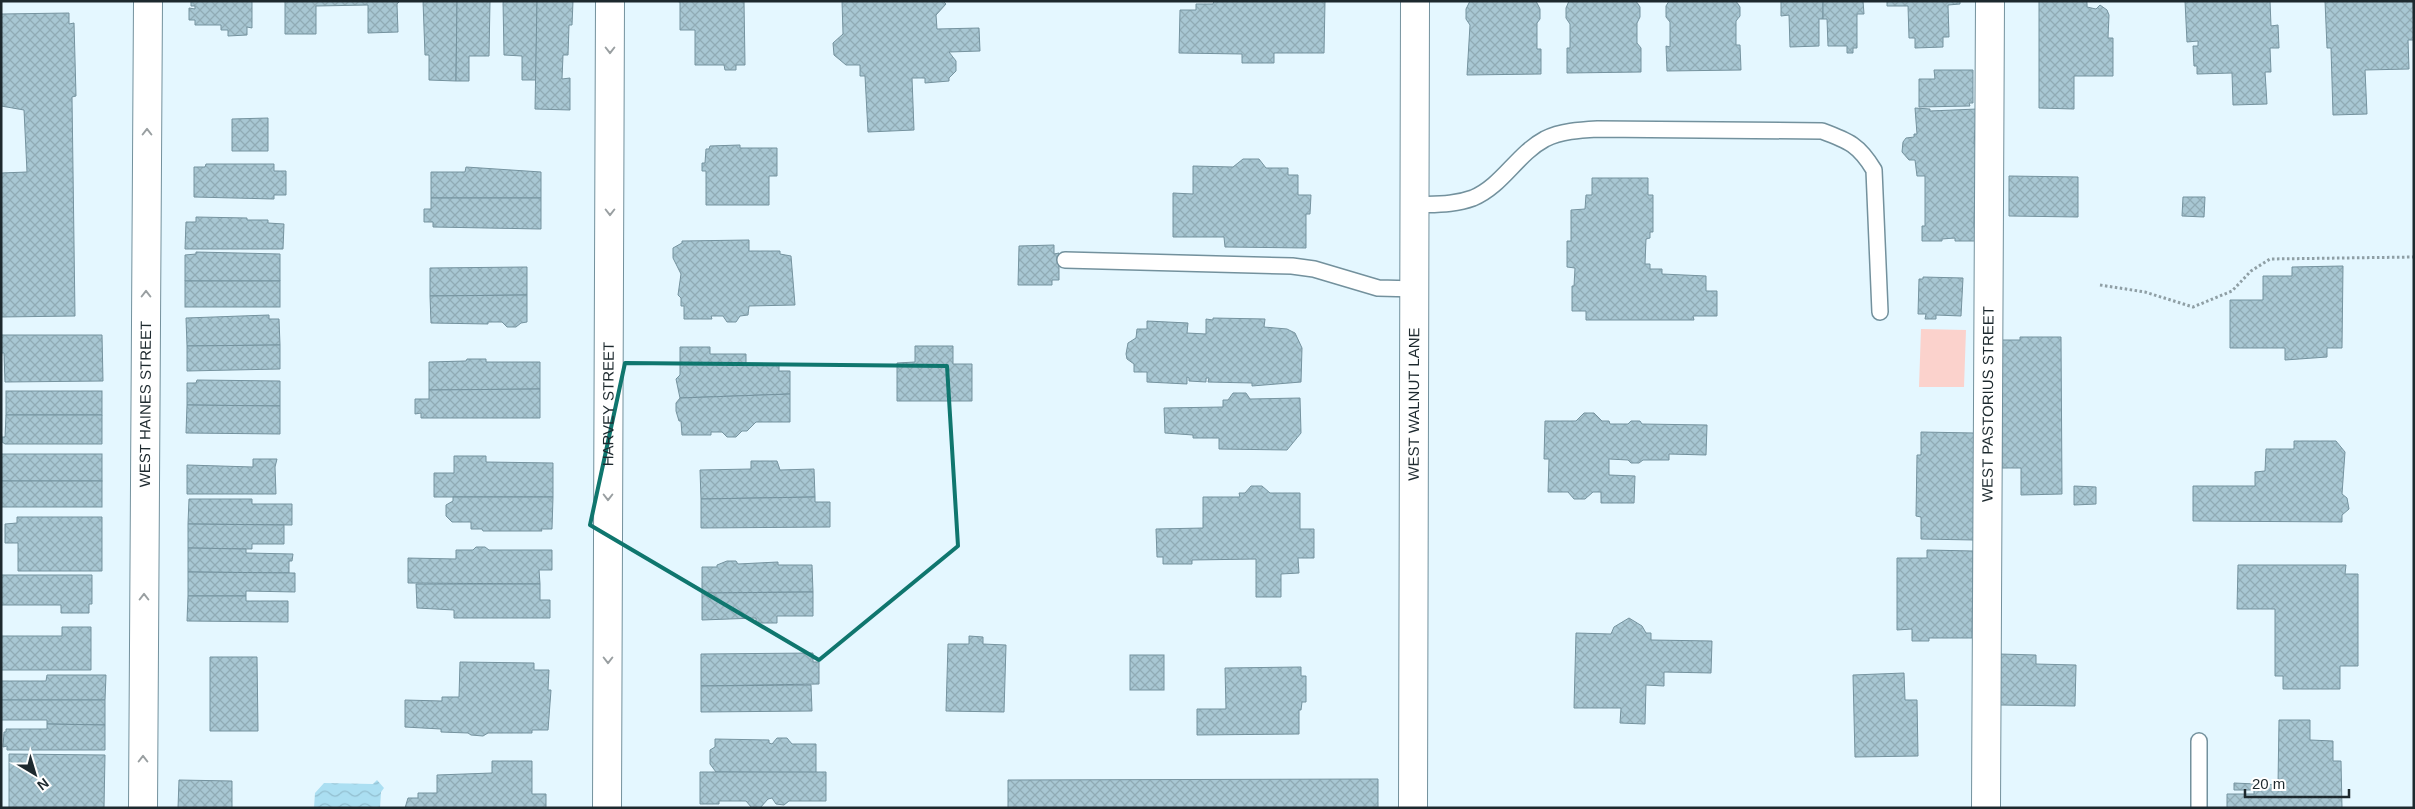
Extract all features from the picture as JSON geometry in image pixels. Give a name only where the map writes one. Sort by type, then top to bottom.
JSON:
[{"type":"street","name":"WEST HAINES STREET","points":[[143,808],[148,1]]},
{"type":"street","name":"HARVEY STREET","points":[[607,808],[610,1]]},
{"type":"street","name":"WEST WALNUT LANE","points":[[1413,808],[1416,289],[1415,1]]},
{"type":"street","name":"WEST PASTORIUS STREET","points":[[1986,808],[1990,1]]},
{"type":"lane","points":[[1415,205],[1456,204],[1474,197],[1491,187],[1545,139],[1568,132],[1617,128],[1822,131],[1846,139],[1864,153],[1874,170],[1880,312]]},
{"type":"lane","points":[[1065,260],[1292,266],[1314,269],[1378,288],[1416,289]]},
{"type":"lane","points":[[2198,741],[2199,808]]},
{"type":"path","points":[[2100,285],[2145,292],[2193,307],[2232,291],[2251,271],[2270,259],[2414,257]]},
{"type":"highlighted area","points":[[625,363],[947,366],[958,546],[819,660],[590,525]]},
{"type":"shaded area","points":[[1921,329],[1966,330],[1964,387],[1919,387]]},
{"type":"water","points":[[377,780],[384,788],[381,792],[380,808],[314,808],[315,793],[324,783],[373,784]]},
{"type":"building","points":[[191,1],[252,1],[252,28],[247,27],[247,35],[228,36],[228,30],[221,30],[221,25],[195,25],[195,20],[189,20],[189,8],[195,9],[195,6],[191,6]]},
{"type":"building","points":[[285,1],[400,1],[397,4],[398,32],[368,33],[368,5],[316,6],[316,34],[285,34]]},
{"type":"building","points":[[423,1],[457,1],[456,81],[429,80],[429,55],[425,55]]},
{"type":"building","points":[[457,1],[490,1],[489,56],[469,56],[469,81],[456,81]]},
{"type":"building","points":[[503,1],[537,1],[536,80],[522,80],[522,56],[504,55]]},
{"type":"building","points":[[537,1],[573,1],[572,25],[569,25],[568,55],[563,55],[562,79],[570,78],[570,110],[535,109]]},
{"type":"building","points":[[676,1],[744,1],[745,65],[736,65],[736,70],[725,70],[724,65],[695,65],[695,30],[680,30],[680,2]]},
{"type":"building","points":[[842,1],[943,1],[946,4],[936,15],[937,29],[979,28],[980,51],[949,52],[956,61],[956,71],[949,78],[949,81],[925,83],[925,78],[912,78],[914,130],[868,132],[865,76],[860,76],[860,65],[846,65],[834,55],[833,43],[843,34]]},
{"type":"building","points":[[1214,1],[1325,1],[1324,53],[1274,53],[1274,63],[1242,63],[1242,54],[1179,53],[1180,10],[1196,10],[1196,4],[1213,4]]},
{"type":"building","points":[[1470,1],[1536,1],[1540,9],[1540,19],[1537,23],[1537,49],[1541,49],[1541,74],[1467,75],[1470,25],[1466,19],[1466,9]]},
{"type":"building","points":[[1569,1],[1636,1],[1640,7],[1640,17],[1637,23],[1637,43],[1641,48],[1641,72],[1567,73],[1567,48],[1570,48],[1570,24],[1566,18],[1566,8]]},
{"type":"building","points":[[1669,1],[1736,1],[1740,7],[1740,16],[1736,21],[1736,45],[1740,45],[1741,70],[1667,71],[1666,46],[1670,47],[1670,22],[1666,17],[1666,6]]},
{"type":"building","points":[[1781,1],[1823,1],[1823,19],[1819,19],[1819,46],[1790,47],[1789,15],[1781,16]]},
{"type":"building","points":[[1823,1],[1863,1],[1864,14],[1857,14],[1857,48],[1853,48],[1853,53],[1847,53],[1847,46],[1828,46],[1827,19],[1823,19]]},
{"type":"building","points":[[1887,1],[1960,1],[1960,4],[1948,5],[1949,37],[1943,37],[1943,47],[1915,48],[1915,38],[1909,38],[1908,6],[1887,6]]},
{"type":"building","points":[[2039,1],[2087,1],[2087,7],[2096,9],[2100,5],[2107,10],[2109,15],[2108,38],[2113,38],[2113,76],[2074,76],[2074,109],[2039,108]]},
{"type":"building","points":[[2185,1],[2270,1],[2271,26],[2278,25],[2279,48],[2270,48],[2271,72],[2265,72],[2267,104],[2233,105],[2232,73],[2197,74],[2197,66],[2194,66],[2193,46],[2198,46],[2198,41],[2187,42]]},
{"type":"building","points":[[2325,1],[2413,1],[2414,40],[2408,40],[2409,69],[2365,70],[2367,114],[2333,115],[2331,48],[2327,48]]},
{"type":"building","points":[[69,13],[69,24],[74,23],[76,96],[72,97],[75,316],[1,317],[1,173],[27,172],[24,110],[1,106],[1,14]]},
{"type":"building","points":[[1934,70],[1973,70],[1973,103],[1969,103],[1970,106],[1919,107],[1919,79],[1935,79]]},
{"type":"building","points":[[1915,108],[1930,109],[1930,111],[1977,109],[1977,130],[1975,130],[1974,144],[1976,144],[1974,225],[1976,241],[1955,241],[1955,238],[1942,239],[1942,241],[1922,241],[1922,226],[1925,226],[1925,176],[1917,176],[1915,160],[1909,160],[1902,152],[1903,142],[1906,138],[1914,137],[1914,134],[1917,134]]},
{"type":"building","points":[[268,118],[268,151],[232,151],[232,119]]},
{"type":"building","points":[[740,145],[740,148],[777,148],[777,176],[769,176],[769,205],[706,205],[706,171],[702,171],[702,163],[705,163],[706,149],[709,149],[710,146]]},
{"type":"building","points":[[1243,159],[1259,159],[1266,168],[1288,168],[1288,175],[1298,175],[1298,195],[1311,195],[1310,214],[1306,214],[1306,248],[1225,247],[1224,237],[1173,237],[1173,193],[1193,194],[1193,166],[1233,167]]},
{"type":"building","points":[[206,164],[274,164],[274,171],[286,171],[286,195],[274,195],[274,199],[194,197],[194,167],[205,167]]},
{"type":"building","points":[[466,167],[541,172],[541,198],[431,198],[431,172],[465,172]]},
{"type":"building","points":[[2009,176],[2078,177],[2078,217],[2009,216]]},
{"type":"building","points":[[1592,178],[1648,178],[1648,195],[1653,195],[1653,232],[1650,232],[1650,238],[1646,239],[1645,264],[1650,264],[1650,269],[1662,269],[1662,274],[1706,276],[1706,291],[1717,291],[1717,316],[1693,316],[1694,320],[1586,320],[1586,311],[1572,311],[1572,286],[1574,286],[1575,268],[1567,267],[1567,241],[1571,241],[1571,210],[1585,209],[1586,195],[1592,195]]},
{"type":"building","points":[[2183,197],[2205,197],[2204,217],[2182,216]]},
{"type":"building","points":[[431,198],[541,198],[541,229],[433,227],[433,222],[424,222],[424,209],[431,209]]},
{"type":"building","points":[[196,217],[247,218],[247,220],[268,220],[268,223],[284,224],[283,249],[185,249],[186,222],[196,222]]},
{"type":"building","points":[[749,240],[749,251],[780,251],[780,254],[791,256],[795,305],[749,306],[748,315],[740,316],[736,322],[727,322],[723,316],[711,316],[712,319],[684,319],[684,306],[681,306],[681,298],[678,295],[681,274],[673,258],[673,248],[682,243],[682,241]]},
{"type":"building","points":[[1054,245],[1054,254],[1059,253],[1059,280],[1052,280],[1052,285],[1018,285],[1019,246]]},
{"type":"building","points":[[196,252],[280,254],[280,281],[185,281],[185,255],[196,254]]},
{"type":"building","points":[[2343,266],[2342,348],[2327,348],[2327,357],[2285,360],[2285,348],[2230,348],[2230,300],[2263,300],[2263,276],[2292,276],[2292,267]]},
{"type":"building","points":[[527,267],[527,295],[430,296],[430,268]]},
{"type":"building","points":[[1923,277],[1963,278],[1961,316],[1936,315],[1936,319],[1925,319],[1926,314],[1918,314],[1919,279],[1923,279]]},
{"type":"building","points":[[185,281],[280,281],[280,307],[185,307]]},
{"type":"building","points":[[527,295],[527,322],[521,323],[516,327],[507,327],[502,322],[488,322],[488,324],[431,323],[430,296]]},
{"type":"building","points":[[269,315],[269,319],[279,319],[280,345],[187,346],[186,318]]},
{"type":"building","points":[[1213,318],[1265,319],[1264,327],[1287,329],[1295,333],[1302,348],[1301,382],[1252,386],[1252,383],[1208,382],[1209,378],[1206,378],[1206,382],[1189,381],[1187,377],[1187,384],[1147,382],[1147,372],[1134,372],[1134,364],[1127,359],[1128,343],[1136,338],[1137,329],[1147,329],[1147,321],[1188,323],[1187,333],[1206,334],[1206,319],[1213,320]]},
{"type":"building","points":[[1,335],[102,335],[103,381],[5,382],[4,353],[1,353]]},
{"type":"building","points":[[2020,337],[2061,337],[2062,494],[2021,495],[2021,468],[2002,468],[2001,340],[2020,340]]},
{"type":"building","points":[[280,345],[280,369],[187,371],[187,346]]},
{"type":"building","points":[[915,346],[953,346],[953,364],[972,364],[972,401],[897,401],[897,363],[915,362]]},
{"type":"building","points":[[680,347],[710,347],[710,354],[746,354],[746,365],[779,365],[779,371],[790,371],[790,394],[680,398],[676,379],[680,375]]},
{"type":"building","points":[[467,359],[486,359],[486,362],[540,362],[540,389],[429,390],[429,362],[466,361]]},
{"type":"building","points":[[197,380],[280,381],[280,406],[187,405],[187,383],[196,383]]},
{"type":"building","points":[[540,389],[540,418],[421,418],[421,413],[415,414],[415,399],[429,399],[429,390]]},
{"type":"building","points":[[6,391],[102,391],[102,415],[6,415]]},
{"type":"building","points":[[1233,393],[1246,393],[1250,399],[1300,398],[1301,433],[1287,450],[1219,449],[1219,438],[1193,438],[1193,435],[1165,433],[1164,408],[1223,407],[1223,400],[1228,400]]},
{"type":"building","points":[[790,394],[790,422],[756,422],[747,431],[742,431],[736,437],[727,437],[722,432],[711,432],[711,435],[682,435],[681,421],[679,421],[676,411],[676,403],[680,398]]},
{"type":"building","points":[[187,405],[280,406],[280,434],[186,433]]},
{"type":"building","points":[[1584,413],[1594,413],[1602,421],[1609,421],[1610,424],[1628,424],[1631,421],[1640,421],[1642,424],[1707,425],[1706,455],[1669,454],[1669,460],[1643,460],[1639,463],[1631,463],[1628,460],[1609,459],[1609,475],[1635,476],[1634,503],[1601,503],[1601,492],[1593,492],[1585,499],[1574,499],[1568,492],[1548,492],[1549,459],[1544,459],[1545,421],[1576,421]]},
{"type":"building","points":[[6,415],[102,415],[102,444],[5,444],[2,442],[2,437],[5,437]]},
{"type":"building","points":[[1921,432],[1974,433],[1974,540],[1921,539],[1921,517],[1916,516],[1917,455],[1921,455]]},
{"type":"building","points":[[2294,441],[2336,441],[2345,452],[2342,494],[2347,498],[2349,509],[2342,515],[2342,522],[2193,521],[2193,486],[2255,486],[2255,472],[2265,471],[2266,449],[2294,449]]},
{"type":"building","points":[[1,454],[102,454],[102,481],[1,481]]},
{"type":"building","points":[[454,456],[486,456],[486,462],[553,463],[553,497],[434,497],[434,473],[454,473]]},
{"type":"building","points":[[253,459],[277,459],[275,467],[276,494],[187,494],[187,465],[253,467]]},
{"type":"building","points":[[751,461],[777,461],[780,470],[814,469],[815,497],[701,499],[700,470],[751,469]]},
{"type":"building","points":[[1,481],[102,481],[102,507],[1,507]]},
{"type":"building","points":[[1251,486],[1262,486],[1270,493],[1300,493],[1300,529],[1314,529],[1314,558],[1298,558],[1299,573],[1281,574],[1281,597],[1256,597],[1256,559],[1192,560],[1192,564],[1163,564],[1163,557],[1157,557],[1156,529],[1203,528],[1203,497],[1240,497],[1239,493],[1245,493]]},
{"type":"building","points":[[2074,486],[2096,487],[2096,504],[2074,505]]},
{"type":"building","points":[[453,497],[553,497],[552,529],[541,529],[542,531],[483,531],[482,529],[471,529],[471,522],[452,522],[446,516],[446,505],[453,501]]},
{"type":"building","points":[[815,497],[815,502],[830,502],[830,527],[701,528],[701,499]]},
{"type":"building","points":[[189,499],[252,499],[252,504],[292,504],[292,525],[188,524]]},
{"type":"building","points":[[17,517],[102,517],[102,571],[18,571],[18,543],[5,543],[5,524],[17,523]]},
{"type":"building","points":[[188,524],[284,525],[284,544],[252,544],[252,549],[188,548]]},
{"type":"building","points":[[476,547],[485,547],[489,550],[552,550],[552,570],[539,570],[540,584],[408,583],[408,558],[456,559],[456,550],[473,550]]},
{"type":"building","points":[[188,548],[246,549],[246,553],[293,554],[292,561],[289,561],[289,573],[188,572]]},
{"type":"building","points":[[1927,550],[1973,551],[1972,638],[1929,638],[1929,641],[1912,641],[1912,629],[1897,630],[1897,558],[1927,558]]},
{"type":"building","points":[[727,561],[736,561],[738,564],[778,562],[778,565],[812,565],[813,592],[702,593],[702,567],[717,567],[717,565]]},
{"type":"building","points":[[2238,565],[2346,565],[2345,574],[2358,574],[2358,666],[2340,666],[2340,689],[2283,689],[2283,676],[2275,676],[2275,609],[2237,609]]},
{"type":"building","points":[[188,572],[295,573],[295,592],[246,591],[246,596],[188,596]]},
{"type":"building","points":[[1,575],[92,575],[92,604],[89,604],[89,613],[61,613],[61,605],[1,605]]},
{"type":"building","points":[[416,584],[540,584],[540,600],[550,600],[550,618],[454,618],[454,610],[417,608]]},
{"type":"building","points":[[813,592],[813,616],[777,616],[777,623],[756,623],[756,618],[702,620],[702,593]]},
{"type":"building","points":[[188,596],[246,596],[246,601],[288,601],[288,622],[187,621]]},
{"type":"building","points":[[1629,618],[1642,626],[1646,633],[1651,633],[1651,640],[1712,641],[1711,673],[1664,672],[1664,686],[1646,685],[1645,724],[1620,723],[1621,708],[1574,708],[1576,633],[1611,634],[1614,627]]},
{"type":"building","points":[[62,627],[91,627],[91,670],[1,670],[1,636],[62,636]]},
{"type":"building","points":[[969,636],[983,637],[983,644],[1006,645],[1004,712],[946,711],[948,644],[969,644]]},
{"type":"building","points":[[813,653],[813,662],[819,662],[819,684],[701,686],[701,654]]},
{"type":"building","points":[[2000,654],[2036,655],[2036,664],[2076,665],[2075,706],[2000,705]]},
{"type":"building","points":[[1130,655],[1164,655],[1164,690],[1130,690]]},
{"type":"building","points":[[210,657],[257,657],[258,731],[210,731]]},
{"type":"building","points":[[460,662],[534,663],[534,670],[549,670],[548,690],[551,690],[548,730],[532,730],[532,733],[488,733],[483,736],[468,733],[441,732],[441,729],[405,727],[405,700],[442,701],[442,697],[459,697]]},
{"type":"building","points":[[1301,667],[1301,676],[1306,676],[1306,702],[1302,702],[1301,710],[1299,710],[1299,734],[1197,735],[1197,709],[1226,709],[1225,668]]},
{"type":"building","points":[[1904,673],[1905,700],[1917,700],[1918,756],[1855,757],[1853,675]]},
{"type":"building","points":[[47,675],[106,675],[105,700],[1,700],[1,681],[46,681]]},
{"type":"building","points":[[811,685],[812,711],[701,712],[701,686]]},
{"type":"building","points":[[1,700],[105,700],[105,725],[47,724],[47,720],[1,720]]},
{"type":"building","points":[[2279,720],[2310,720],[2310,740],[2333,741],[2333,761],[2341,761],[2342,808],[2227,808],[2227,794],[2254,794],[2254,790],[2234,790],[2234,783],[2278,785]]},
{"type":"building","points":[[47,724],[105,725],[105,750],[7,750],[7,746],[3,747],[6,729],[47,729]]},
{"type":"building","points":[[777,738],[787,738],[792,744],[816,744],[816,773],[716,772],[710,764],[710,750],[715,747],[715,739],[769,740],[769,743],[772,744]]},
{"type":"building","points":[[9,754],[105,755],[104,808],[9,808]]},
{"type":"building","points":[[492,761],[532,761],[532,794],[546,794],[546,808],[405,808],[408,798],[418,798],[418,793],[437,793],[437,775],[492,773]]},
{"type":"building","points":[[700,772],[826,772],[826,801],[789,801],[784,805],[776,804],[772,798],[768,799],[760,808],[752,808],[746,801],[719,801],[719,804],[700,804]]},
{"type":"building","points":[[1378,779],[1378,808],[1008,808],[1008,780]]},
{"type":"building","points":[[179,780],[232,781],[232,808],[178,808]]}]
